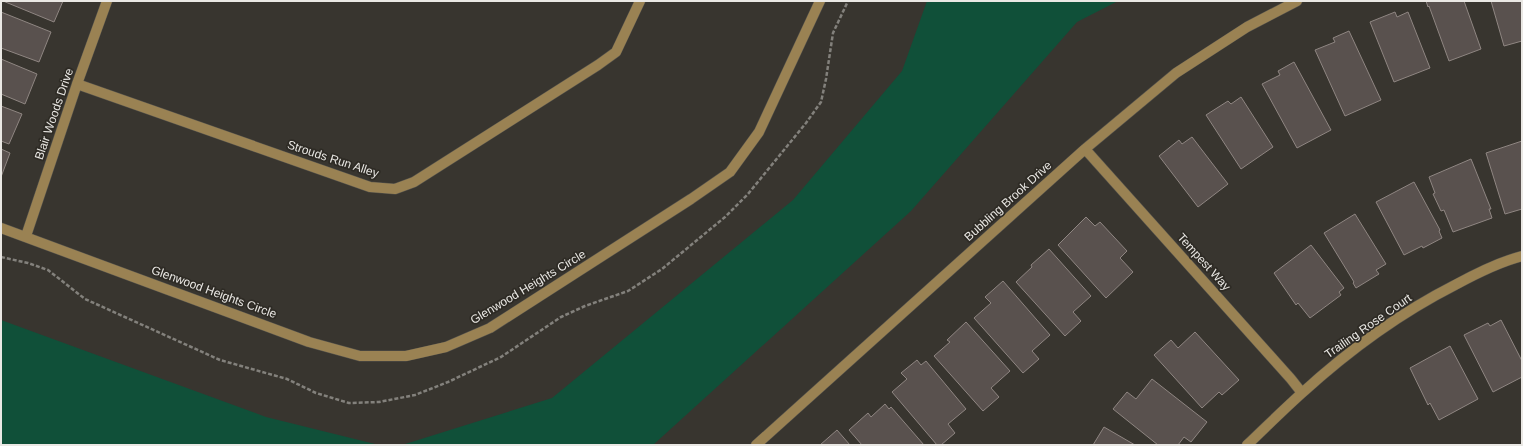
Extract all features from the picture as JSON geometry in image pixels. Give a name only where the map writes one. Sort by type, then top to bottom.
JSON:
[{"type":"street","name":"Blair Woods Drive","points":[[26,236],[77,84],[107,1]]},
{"type":"street","name":"Strouds Run Alley","points":[[77,84],[370,187],[395,189],[414,182],[616,52],[640,1]]},
{"type":"street","name":"Glenwood Heights Circle","points":[[1,228],[309,342],[360,356],[406,356],[446,347],[490,328],[730,172],[760,132],[820,1]]},
{"type":"street","name":"Bubbling Brook Drive","points":[[756,445],[1085,149],[1176,73],[1247,27],[1297,1]]},
{"type":"street","name":"Tempest Way","points":[[1085,149],[1302,393]]},
{"type":"street","name":"Trailing Rose Court","points":[[1247,445],[1302,393],[1339,361],[1389,324],[1437,294],[1481,271],[1522,256]]},
{"type":"path","points":[[1,257],[28,263],[48,270],[85,299],[220,360],[287,379],[316,393],[350,403],[379,402],[415,395],[448,382],[501,357],[561,317],[585,306],[628,291],[662,269],[725,218],[748,194],[806,123],[821,102],[833,33],[848,1]]},
{"type":"green space","points":[[927,1],[1118,1],[1077,22],[911,211],[653,445],[402,445],[552,398],[793,200],[902,71]]},
{"type":"green space","points":[[1,320],[266,417],[379,445],[1,445]]},
{"type":"building","points":[[3,1],[63,1],[54,22]]},
{"type":"building","points":[[1426,1],[1464,1],[1481,49],[1449,61]]},
{"type":"building","points":[[1491,1],[1522,1],[1522,41],[1504,46]]},
{"type":"building","points":[[1,12],[51,32],[39,62],[1,48]]},
{"type":"building","points":[[1395,12],[1397,17],[1408,12],[1430,68],[1394,82],[1370,22]]},
{"type":"building","points":[[1349,31],[1381,100],[1345,116],[1315,50],[1335,42],[1333,38]]},
{"type":"building","points":[[1,59],[37,74],[25,104],[1,94]]},
{"type":"building","points":[[1294,62],[1331,130],[1297,148],[1262,84],[1280,75],[1278,71]]},
{"type":"building","points":[[1241,97],[1273,147],[1241,169],[1206,115],[1228,101],[1231,104]]},
{"type":"building","points":[[1,106],[22,114],[9,144],[1,141]]},
{"type":"building","points":[[1192,137],[1228,184],[1198,207],[1159,156],[1179,140],[1182,144]]},
{"type":"building","points":[[1522,141],[1522,209],[1505,214],[1486,153]]},
{"type":"building","points":[[1,149],[10,153],[1,177]]},
{"type":"building","points":[[1471,159],[1491,209],[1489,209],[1492,218],[1453,232],[1444,210],[1441,211],[1433,194],[1435,193],[1429,177]]},
{"type":"building","points":[[1414,182],[1440,230],[1439,231],[1442,238],[1423,248],[1422,246],[1404,255],[1376,202]]},
{"type":"building","points":[[1355,214],[1386,264],[1376,270],[1379,274],[1356,288],[1353,283],[1354,282],[1324,233]]},
{"type":"building","points":[[1086,217],[1095,226],[1100,222],[1127,251],[1120,258],[1133,272],[1106,298],[1058,245]]},
{"type":"building","points":[[1311,245],[1344,288],[1339,292],[1341,295],[1310,318],[1298,303],[1296,305],[1274,273]]},
{"type":"building","points":[[1049,249],[1091,296],[1073,312],[1081,321],[1065,336],[1016,282],[1032,267],[1031,265]]},
{"type":"building","points":[[1003,281],[1050,335],[1032,351],[1039,359],[1023,373],[974,318],[991,303],[985,297]]},
{"type":"building","points":[[1501,320],[1522,361],[1522,377],[1493,392],[1464,335],[1488,323],[1490,326]]},
{"type":"building","points":[[966,322],[1010,371],[991,388],[999,397],[983,411],[934,356],[950,342],[947,340]]},
{"type":"building","points":[[1195,332],[1239,380],[1222,395],[1219,392],[1202,408],[1154,355],[1171,340],[1178,348]]},
{"type":"building","points":[[1450,346],[1478,399],[1439,420],[1430,403],[1428,405],[1410,368]]},
{"type":"building","points":[[917,360],[921,365],[926,361],[966,409],[948,424],[955,433],[941,445],[937,445],[892,392],[907,379],[901,373]]},
{"type":"building","points":[[1152,379],[1207,422],[1191,442],[1184,437],[1178,445],[1158,445],[1113,409],[1127,392],[1136,399]]},
{"type":"building","points":[[885,404],[889,409],[891,407],[924,445],[862,445],[849,430],[868,413],[871,417]]},
{"type":"building","points":[[1104,427],[1135,445],[1093,445]]},
{"type":"building","points":[[837,430],[850,445],[820,445]]}]
